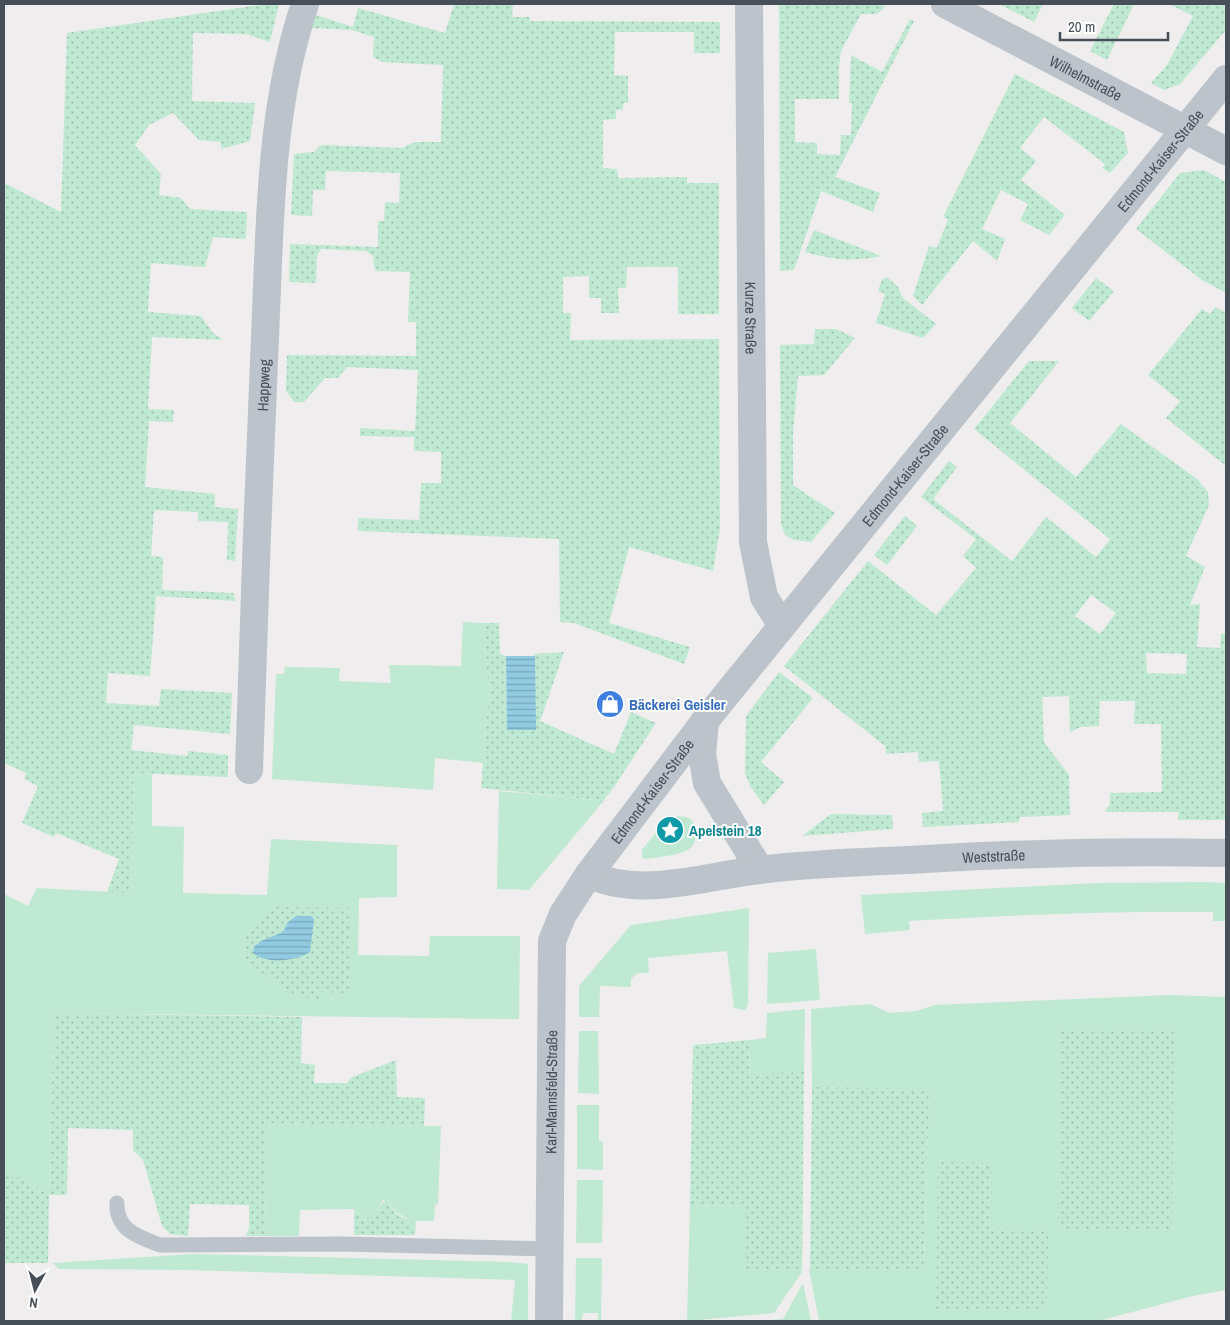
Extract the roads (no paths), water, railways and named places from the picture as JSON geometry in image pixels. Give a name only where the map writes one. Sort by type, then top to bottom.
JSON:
[{"type":"street","name":"Happweg","points":[[249,770],[257,490],[271,208],[287,70],[305,4]]},
{"type":"street","name":"Kurze Straße","points":[[749,4],[753,542],[764,597],[782,626]]},
{"type":"street","name":"Wilhelmstraße","points":[[945,4],[1226,151]]},
{"type":"street","name":"Edmond-Kaiser-Straße","points":[[589,874],[705,721],[1226,79]]},
{"type":"street","points":[[705,721],[702,754],[707,783],[760,870]]},
{"type":"street","name":"Weststraße","points":[[589,874],[605,882],[651,885],[760,870],[1046,853],[1226,853]]},
{"type":"street","name":"Karl-Mannsfeld-Straße","points":[[549,1321],[552,941],[563,914],[589,874]]},
{"type":"lane","points":[[117,1203],[119,1222],[133,1235],[160,1245],[344,1244],[550,1249]]},
{"type":"water","points":[[506,656],[535,656],[536,730],[507,730]]},
{"type":"water","points":[[296,916],[311,916],[314,919],[310,952],[297,958],[282,960],[266,959],[253,953],[254,947],[261,941],[283,932],[288,922]]},
{"type":"place","name":"Bäckerei Geisler","points":[[610,704]]},
{"type":"place","name":"Apelstein 18","points":[[670,830]]}]
